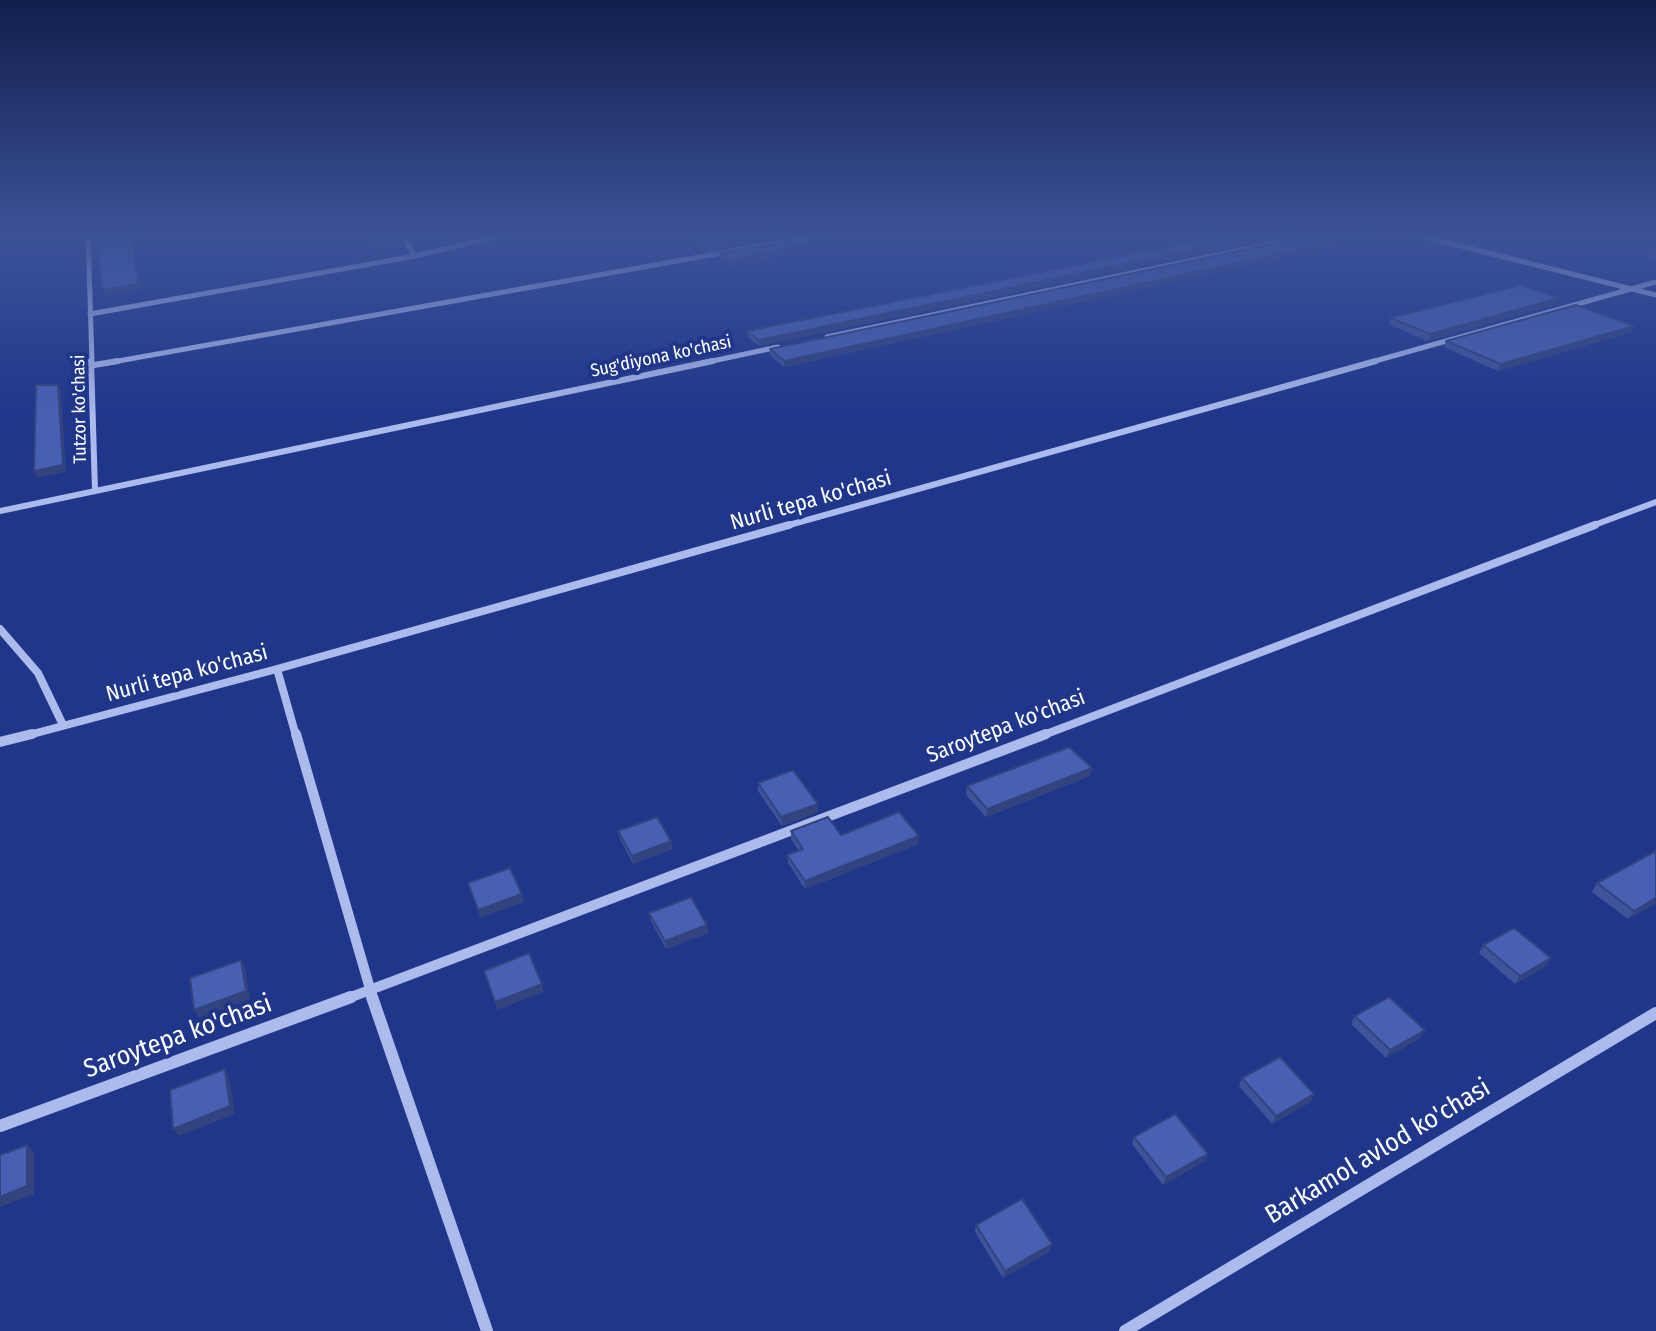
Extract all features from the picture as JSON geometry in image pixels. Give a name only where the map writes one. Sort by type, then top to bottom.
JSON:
[{"type":"street","name":"Tutzor ko'chasi","points":[[90,294],[94,365],[95,491]]},
{"type":"street","points":[[90,314],[201,294]]},
{"type":"street","points":[[94,365],[491,294]]},
{"type":"street","points":[[812,340],[1031,294]]},
{"type":"street","name":"Nurli tepa ko'chasi","points":[[0,742],[277,669],[1612,294]]},
{"type":"street","name":"Sug'diyona ko'chasi","points":[[0,511],[781,346]]},
{"type":"street","name":"Saroytepa ko'chasi","points":[[0,1126],[370,990],[1656,502]]},
{"type":"street","points":[[0,629],[38,673],[63,725]]},
{"type":"street","points":[[277,669],[370,990],[487,1331]]},
{"type":"street","name":"Barkamol avlod ko'chasi","points":[[1125,1331],[1656,1013]]},
{"type":"building","points":[[931,294],[980,294],[759,340],[747,331]]},
{"type":"building","points":[[1033,294],[1093,294],[784,361],[770,349]]},
{"type":"building","points":[[1485,294],[1548,294],[1559,298],[1430,334],[1391,318]]},
{"type":"building","points":[[1576,305],[1634,326],[1501,364],[1446,341]]},
{"type":"building","points":[[36,385],[58,385],[63,465],[34,471]]},
{"type":"building","points":[[1069,747],[1092,768],[987,809],[967,786]]},
{"type":"building","points":[[793,770],[818,804],[781,817],[758,783]]},
{"type":"building","points":[[899,812],[919,836],[805,881],[787,855],[803,849],[791,831],[828,817],[841,835]]},
{"type":"building","points":[[657,817],[671,841],[632,856],[618,831]]},
{"type":"building","points":[[1656,851],[1656,898],[1634,911],[1597,883]]},
{"type":"building","points":[[510,868],[522,894],[478,910],[468,883]]},
{"type":"building","points":[[691,897],[707,925],[665,941],[649,913]]},
{"type":"building","points":[[1514,928],[1551,958],[1520,976],[1483,945]]},
{"type":"building","points":[[529,953],[542,984],[495,1002],[484,971]]},
{"type":"building","points":[[241,960],[246,991],[194,1010],[190,978]]},
{"type":"building","points":[[1389,997],[1425,1030],[1390,1050],[1355,1016]]},
{"type":"building","points":[[1280,1057],[1314,1094],[1276,1116],[1242,1078]]},
{"type":"building","points":[[225,1069],[230,1106],[173,1129],[170,1090]]},
{"type":"building","points":[[1175,1114],[1208,1154],[1166,1177],[1134,1137]]},
{"type":"building","points":[[27,1145],[27,1186],[0,1197],[0,1155]]},
{"type":"building","points":[[1022,1199],[1052,1244],[1005,1271],[976,1225]]}]
